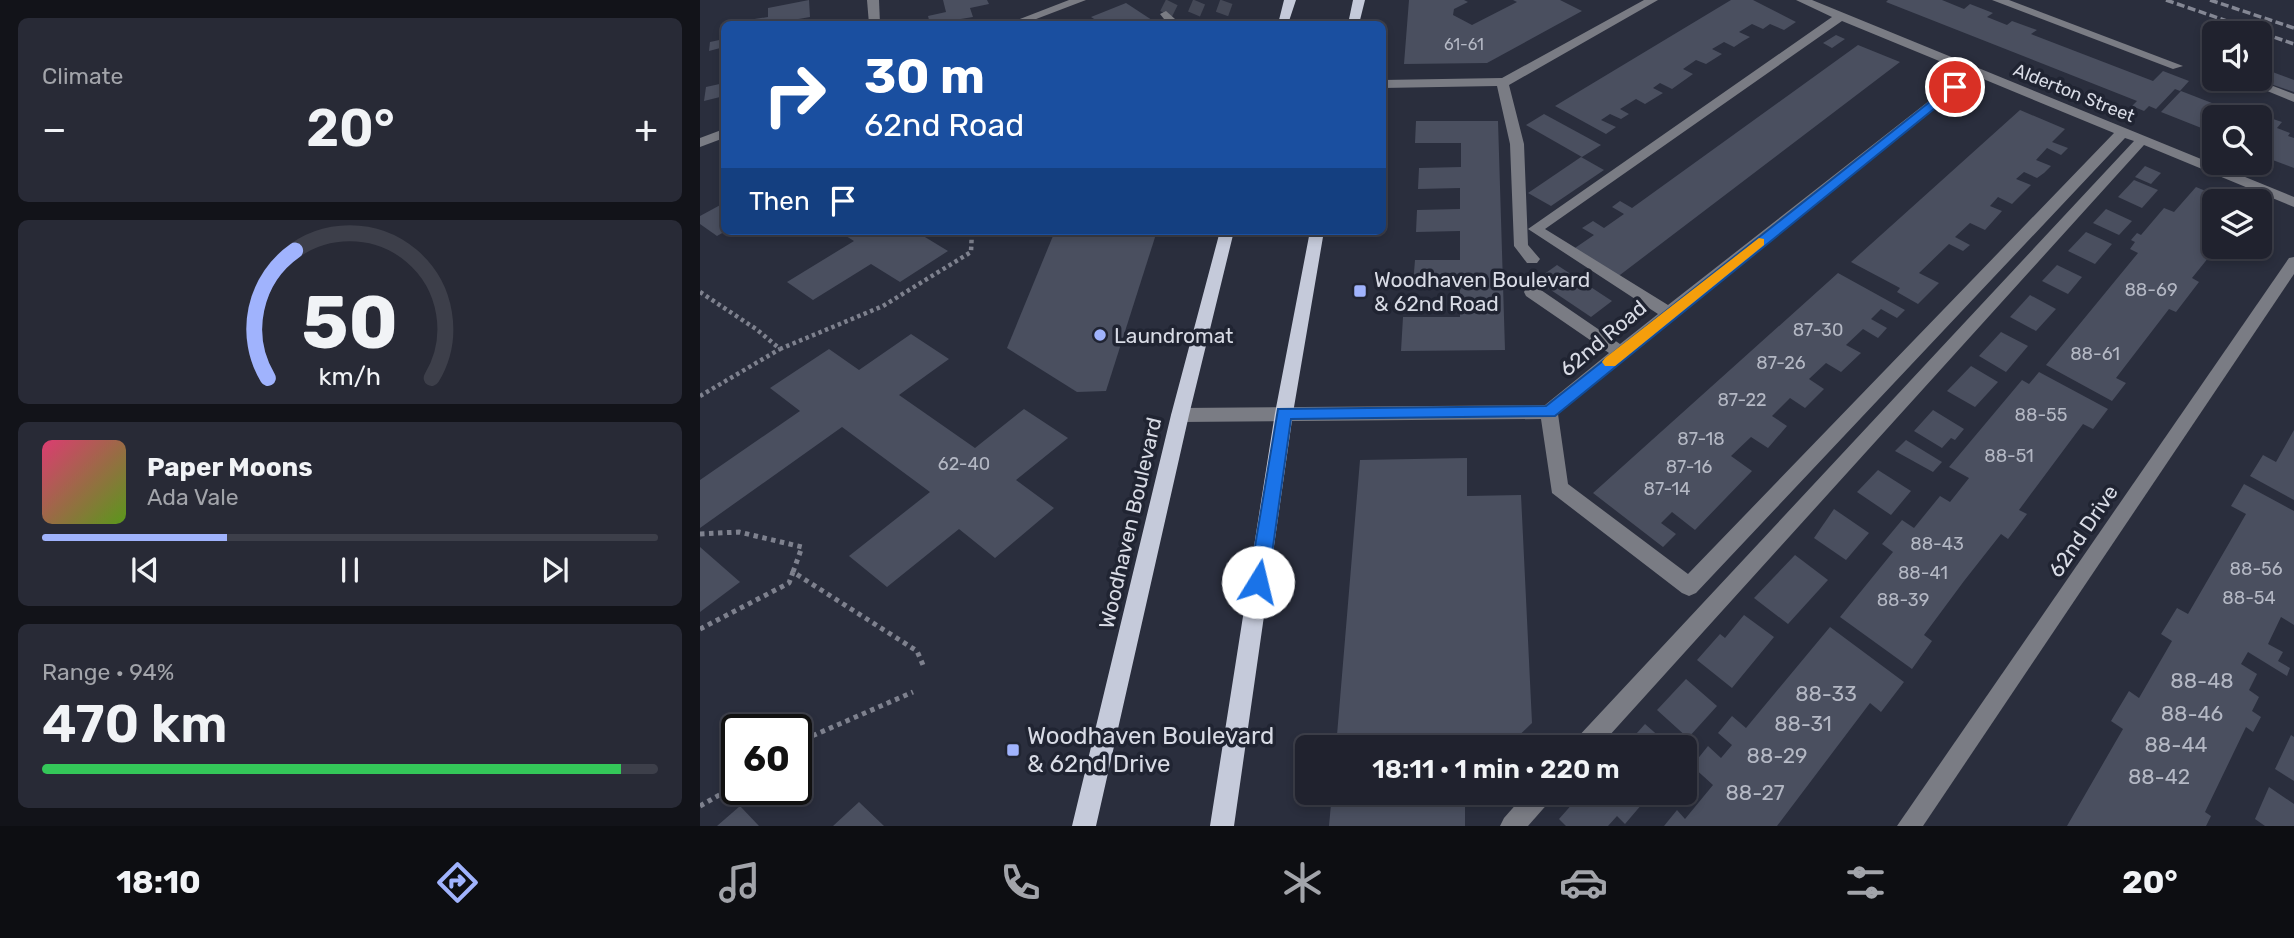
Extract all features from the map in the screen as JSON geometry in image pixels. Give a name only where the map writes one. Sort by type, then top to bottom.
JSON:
[{"type":"main road","points":[[1284,21],[1290,0]]},
{"type":"main road","points":[[1355,21],[1359,0]]},
{"type":"main road","name":"Woodhaven Boulevard","points":[[1084,826],[1180,415],[1226,235]]},
{"type":"main road","points":[[1222,826],[1284,413],[1316,235]]},
{"type":"street","points":[[873,0],[875,21]]},
{"type":"street","points":[[1021,21],[1080,0]]},
{"type":"street","points":[[1386,84],[1502,82],[1652,0]]},
{"type":"street","name":"Alderton Street","points":[[1802,0],[2294,202]]},
{"type":"street","points":[[1998,0],[2177,66]]},
{"type":"street","points":[[1826,10],[1839,1]]},
{"type":"street","points":[[1166,14],[1171,21]]},
{"type":"street","points":[[1669,313],[1535,229],[1841,16]]},
{"type":"street","points":[[1177,21],[1193,18],[1220,18],[1231,21]]},
{"type":"street","name":"62nd Road","points":[[1549,412],[1669,313],[1975,71]]},
{"type":"street","points":[[1502,82],[1512,106],[1517,133],[1521,246],[1532,259]]},
{"type":"street","points":[[2272,89],[2294,97]]},
{"type":"street","points":[[1180,415],[1549,412],[1559,488],[1689,587],[2123,132]]},
{"type":"street","points":[[700,142],[721,134]]},
{"type":"street","points":[[1595,735],[2142,140]]},
{"type":"street","name":"62nd Drive","points":[[1909,826],[2294,262]]},
{"type":"street","points":[[1532,292],[1621,353]]},
{"type":"street","points":[[1512,826],[1531,805]]},
{"type":"path","points":[[700,396],[780,349],[884,306],[971,251],[972,235]]},
{"type":"path","points":[[700,292],[756,329],[780,349]]},
{"type":"path","points":[[700,534],[752,533],[802,547],[789,583],[700,629]]},
{"type":"path","points":[[793,572],[917,651],[923,665]]},
{"type":"path","points":[[812,736],[913,692]]},
{"type":"path","points":[[700,806],[721,794]]},
{"type":"building","points":[[809,0],[810,17],[787,21],[748,21],[768,17],[768,8]]},
{"type":"building","points":[[943,0],[987,0],[989,4],[970,8],[973,17],[929,21],[928,16],[946,12]]},
{"type":"building","points":[[1409,0],[1464,0],[1468,2],[1454,9],[1453,15],[1472,25],[1517,2],[1513,0],[1560,0],[1582,11],[1487,63],[1404,64]]},
{"type":"building","points":[[1731,0],[1753,0],[1796,22],[1784,30],[1770,24],[1763,29],[1752,24],[1739,32],[1750,37],[1734,47],[1724,42],[1712,49],[1722,54],[1706,64],[1696,60],[1683,69],[1693,74],[1672,89],[1660,83],[1653,88],[1663,93],[1645,104],[1636,99],[1620,109],[1629,114],[1621,119],[1610,114],[1601,120],[1616,127],[1606,134],[1555,106]]},
{"type":"building","points":[[1942,0],[1964,9],[1970,4],[1993,13],[1987,17],[2007,25],[2012,21],[2037,30],[2031,34],[2153,81],[2163,71],[2189,81],[2180,91],[2175,89],[2156,109],[2149,106],[2144,111],[2132,106],[2137,101],[1886,2]]},
{"type":"building","points":[[1126,3],[1153,21],[1097,21],[1091,17]]},
{"type":"building","points":[[1836,35],[1845,39],[1832,48],[1823,43]]},
{"type":"building","points":[[721,40],[721,48],[709,51],[710,42]]},
{"type":"building","points":[[1858,45],[1900,62],[1616,278],[1572,250],[1594,235],[1582,228],[1593,221],[1604,228],[1624,214],[1612,207],[1620,201],[1632,208]]},
{"type":"building","points":[[2272,72],[2294,80],[2294,92],[2272,84]]},
{"type":"building","points":[[721,84],[721,97],[704,101],[706,87]]},
{"type":"building","points":[[2181,91],[2217,105],[2202,105],[2202,128],[2161,112]]},
{"type":"building","points":[[2020,110],[2065,129],[2052,142],[2068,148],[2061,155],[2047,148],[2036,160],[2051,166],[2044,173],[2037,178],[2024,172],[2016,179],[2031,185],[2012,204],[1998,197],[1990,206],[2002,211],[1985,230],[1970,223],[1955,237],[1970,245],[1963,251],[1949,244],[1919,273],[1939,283],[1918,304],[1897,292],[1900,288],[1851,262]]},
{"type":"building","points":[[1544,114],[1601,145],[1582,157],[1526,125]]},
{"type":"building","points":[[2272,119],[2282,122],[2277,128],[2290,133],[2288,136],[2294,138],[2294,168],[2272,160]]},
{"type":"building","points":[[1416,121],[1498,121],[1505,350],[1401,351],[1403,317],[1460,317],[1460,285],[1413,285],[1415,260],[1460,260],[1460,231],[1416,232],[1417,210],[1460,209],[1460,188],[1418,189],[1419,168],[1461,167],[1461,143],[1415,143]]},
{"type":"building","points":[[1581,157],[1604,170],[1551,206],[1528,193]]},
{"type":"building","points":[[2145,166],[2161,173],[2151,184],[2135,177]]},
{"type":"building","points":[[2134,180],[2158,190],[2142,208],[2118,197]]},
{"type":"building","points":[[2196,187],[2202,189],[2202,259],[2207,259],[2192,278],[2199,282],[2176,312],[2169,309],[2116,378],[2126,383],[2112,401],[2046,365],[2138,253],[2130,249],[2135,242],[2131,240],[2137,233],[2141,235],[2164,208],[2174,212]]},
{"type":"building","points":[[721,205],[721,234],[717,236],[700,224],[700,216]]},
{"type":"building","points":[[2106,209],[2132,221],[2119,235],[2093,223]]},
{"type":"building","points":[[2086,232],[2112,244],[2095,264],[2068,251]]},
{"type":"building","points":[[844,235],[922,235],[948,251],[900,282],[871,264],[813,300],[787,282],[854,241]]},
{"type":"building","points":[[1053,235],[1156,235],[1106,391],[1077,392],[1007,348]]},
{"type":"building","points":[[1557,265],[1612,301],[1591,317],[1536,280]]},
{"type":"building","points":[[2057,265],[2082,277],[2068,294],[2042,281]]},
{"type":"building","points":[[1838,273],[1905,310],[1897,318],[1881,309],[1871,319],[1887,328],[1878,338],[1863,329],[1846,345],[1861,353],[1841,372],[1826,363],[1809,379],[1824,389],[1805,408],[1790,398],[1772,416],[1787,426],[1768,448],[1751,437],[1731,456],[1752,471],[1695,530],[1672,512],[1661,523],[1676,534],[1663,547],[1593,493]]},
{"type":"building","points":[[2030,295],[2056,309],[2036,331],[2010,317]]},
{"type":"building","points":[[2001,332],[2028,346],[2006,372],[1979,356]]},
{"type":"building","points":[[911,334],[949,359],[899,395],[975,448],[1024,409],[1068,438],[1016,480],[1054,508],[995,558],[959,529],[887,587],[849,556],[930,492],[842,427],[700,528],[700,480],[800,411],[770,388],[829,349],[859,370]]},
{"type":"building","points":[[1971,366],[1998,382],[1975,407],[1947,391]]},
{"type":"building","points":[[2039,372],[2108,409],[2093,429],[2083,424],[2019,510],[2027,514],[2008,539],[2001,534],[1964,581],[1924,635],[1932,641],[1912,669],[1840,617],[1893,552],[1882,544],[1902,520],[1914,528],[1940,496],[1950,502],[1969,478],[1949,467],[2022,380],[2029,384]]},
{"type":"building","points":[[1933,410],[1964,429],[1955,440],[1951,438],[1942,448],[1914,431]]},
{"type":"building","points":[[2294,430],[2294,500],[2250,476],[2263,455],[2276,462]]},
{"type":"building","points":[[1906,440],[1942,462],[1933,472],[1895,451]]},
{"type":"building","points":[[1467,458],[1467,496],[1521,495],[1532,723],[1520,735],[1337,735],[1360,460]]},
{"type":"building","points":[[1878,470],[1911,491],[1891,515],[1857,492]]},
{"type":"building","points":[[2244,484],[2294,511],[2294,625],[2281,617],[2268,644],[2283,652],[2278,661],[2290,668],[2287,676],[2248,652],[2241,664],[2257,674],[2249,690],[2259,697],[2252,711],[2261,717],[2253,732],[2246,727],[2205,812],[2211,816],[2206,826],[2067,826],[2123,729],[2111,721],[2129,691],[2139,698],[2172,641],[2161,634],[2177,608],[2188,614],[2246,514],[2231,506]]},
{"type":"building","points":[[1834,509],[1869,533],[1846,560],[1814,538]]},
{"type":"building","points":[[700,547],[740,582],[700,612]]},
{"type":"building","points":[[1795,555],[1828,580],[1788,624],[1754,598]]},
{"type":"building","points":[[1744,615],[1774,637],[1732,688],[1697,660],[1720,634],[1725,638]]},
{"type":"building","points":[[1830,627],[1904,682],[1881,712],[1870,703],[1777,826],[1664,826],[1677,810],[1685,819],[1713,785],[1697,771],[1697,760],[1708,746],[1721,758],[1732,745],[1718,733],[1732,716],[1746,728]]},
{"type":"building","points":[[1686,679],[1717,706],[1691,735],[1685,735],[1657,710]]},
{"type":"building","points":[[1645,724],[1657,735],[1635,735]]},
{"type":"building","points":[[2291,735],[2294,737],[2294,781],[2275,769]]},
{"type":"building","points":[[2269,787],[2294,804],[2294,826],[2265,826],[2255,819]]},
{"type":"building","points":[[859,802],[884,826],[833,826]]},
{"type":"building","points":[[1331,805],[1465,805],[1465,826],[1329,826]]},
{"type":"building","points":[[1571,805],[1641,805],[1625,824],[1617,816],[1608,826],[1566,826],[1559,819]]},
{"type":"building","points":[[740,806],[759,826],[717,826]]},
{"type":"tunnel","points":[[1166,14],[1173,0]]},
{"type":"tunnel","points":[[1194,14],[1200,0]]},
{"type":"tunnel","points":[[1222,14],[1227,0]]},
{"type":"railway","points":[[2166,0],[2294,44]]},
{"type":"railway","points":[[2210,0],[2294,28]]},
{"type":"slow traffic","points":[[1610,362],[1759,242]]},
{"type":"place","name":"Woodhaven Boulevard & 62nd Road","points":[[1360,291]]},
{"type":"place","name":"Laundromat","points":[[1100,335]]},
{"type":"place","name":"Woodhaven Boulevard & 62nd Drive","points":[[1013,750]]},
{"type":"route","points":[[1258,582],[1284,413],[1549,412],[1669,313],[1955,87]]}]
